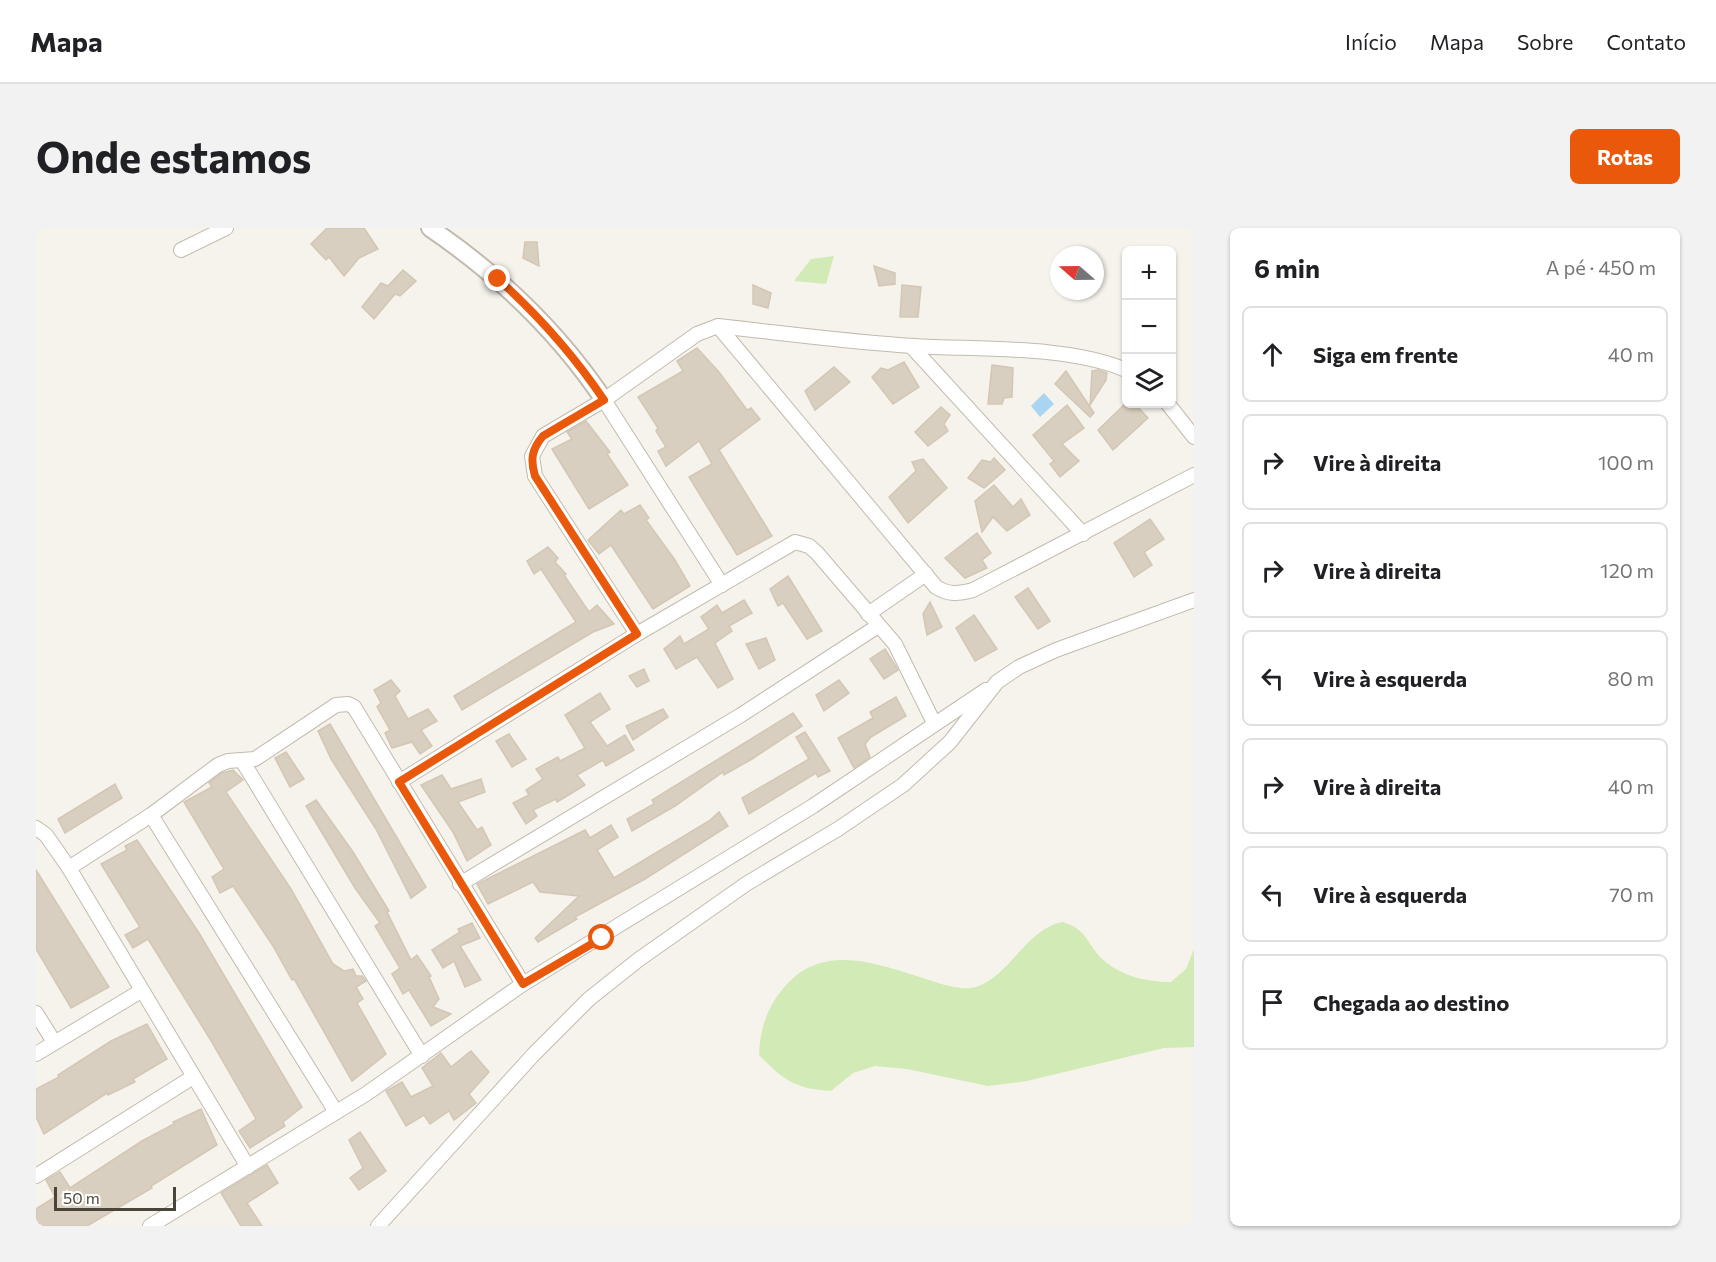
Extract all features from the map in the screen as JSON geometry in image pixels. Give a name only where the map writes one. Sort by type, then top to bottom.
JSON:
[{"type":"street","points":[[181,250],[226,228]]},
{"type":"street","points":[[430,228],[498,279],[537,314],[581,366],[722,585]]},
{"type":"street","points":[[718,326],[936,586],[946,593],[959,594],[973,590],[1194,475]]},
{"type":"street","points":[[637,634],[535,476],[531,464],[536,445],[543,436],[604,400],[697,334],[718,326],[910,346],[1069,355],[1107,361],[1122,368]]},
{"type":"street","points":[[910,346],[1083,534]]},
{"type":"street","points":[[1171,408],[1194,437]]},
{"type":"street","points":[[399,782],[637,634],[795,542],[803,543],[817,553],[895,644],[904,658],[934,723]]},
{"type":"street","points":[[868,614],[926,574]]},
{"type":"street","points":[[150,1226],[336,1112],[422,1056],[523,984],[813,806],[1019,667],[1056,650],[1194,600]]},
{"type":"street","points":[[460,884],[741,715],[878,626]]},
{"type":"street","points":[[378,1226],[534,1054],[589,999],[638,960],[746,884],[903,785],[950,742],[997,682]]},
{"type":"street","points":[[69,868],[151,815],[218,765],[237,760],[243,762],[255,759],[336,705],[348,704],[354,708],[523,984]]},
{"type":"street","points":[[243,762],[422,1056]]},
{"type":"street","points":[[151,815],[336,1112]]},
{"type":"street","points":[[36,828],[46,835],[69,868],[141,992],[248,1167]]},
{"type":"street","points":[[36,1054],[141,992]]},
{"type":"street","points":[[36,1013],[54,1042]]},
{"type":"street","points":[[36,1176],[194,1077]]},
{"type":"green space","points":[[834,256],[826,284],[794,281],[811,259]]},
{"type":"green space","points":[[1063,922],[1082,933],[1109,965],[1126,974],[1152,981],[1171,982],[1186,969],[1194,949],[1194,1047],[1164,1048],[1027,1081],[988,1086],[907,1069],[875,1066],[853,1073],[831,1091],[808,1088],[790,1082],[759,1055],[761,1034],[771,1006],[790,981],[806,969],[840,960],[858,961],[948,986],[971,988],[988,981],[999,973],[1039,933]]},
{"type":"water","points":[[1044,393],[1054,404],[1040,417],[1031,406]]},
{"type":"building","points":[[327,228],[364,228],[378,249],[359,258],[344,276],[329,257],[326,260],[311,244]]},
{"type":"building","points":[[525,242],[537,242],[539,266],[523,258]]},
{"type":"building","points":[[874,266],[895,273],[895,284],[879,286]]},
{"type":"building","points":[[403,270],[416,281],[400,296],[395,294],[374,319],[362,307],[381,283],[388,286]]},
{"type":"building","points":[[753,285],[771,293],[768,308],[753,304]]},
{"type":"building","points":[[902,285],[921,287],[918,317],[900,317]]},
{"type":"building","points":[[697,348],[719,372],[747,410],[751,408],[760,419],[719,450],[772,536],[737,555],[689,477],[712,464],[699,441],[666,466],[658,451],[666,447],[656,431],[658,428],[638,397],[683,371],[677,361]]},
{"type":"building","points":[[904,362],[919,387],[893,404],[872,377],[881,368],[888,370]]},
{"type":"building","points":[[992,365],[1013,368],[1012,397],[1004,398],[1002,404],[988,404]]},
{"type":"building","points":[[834,367],[850,382],[815,410],[805,391]]},
{"type":"building","points":[[1066,371],[1094,413],[1090,417],[1055,384]]},
{"type":"building","points":[[1092,371],[1107,373],[1106,380],[1090,405]]},
{"type":"building","points":[[1067,405],[1084,428],[1062,444],[1079,461],[1060,477],[1050,464],[1054,461],[1033,435]]},
{"type":"building","points":[[941,407],[950,415],[944,424],[948,431],[928,446],[915,432]]},
{"type":"building","points":[[1122,407],[1139,408],[1148,418],[1113,450],[1098,430]]},
{"type":"building","points":[[586,421],[610,452],[607,454],[628,485],[589,509],[552,449],[572,439],[567,432]]},
{"type":"building","points":[[994,458],[1005,470],[984,488],[968,478],[982,460],[991,462]]},
{"type":"building","points":[[923,459],[947,488],[908,523],[889,497],[916,471],[912,462]]},
{"type":"building","points":[[994,485],[1013,507],[1021,499],[1030,515],[1007,531],[993,517],[982,532],[975,501]]},
{"type":"building","points":[[640,505],[649,518],[646,520],[675,560],[690,586],[653,609],[611,545],[599,554],[588,540],[621,510],[624,514]]},
{"type":"building","points":[[1150,519],[1164,539],[1144,552],[1152,565],[1134,577],[1114,543]]},
{"type":"building","points":[[977,533],[991,553],[982,560],[987,568],[965,578],[945,558]]},
{"type":"building","points":[[548,547],[558,558],[555,562],[566,574],[564,575],[589,612],[597,605],[614,624],[593,632],[462,710],[454,696],[576,622],[541,569],[534,574],[527,561]]},
{"type":"building","points":[[788,576],[822,631],[807,639],[783,603],[778,606],[770,589]]},
{"type":"building","points":[[1028,588],[1050,621],[1038,629],[1015,597]]},
{"type":"building","points":[[744,600],[752,613],[729,626],[732,631],[715,643],[733,679],[718,688],[697,657],[676,669],[664,649],[680,636],[684,644],[709,629],[701,617],[717,605],[722,613]]},
{"type":"building","points":[[930,602],[942,627],[927,635],[923,614]]},
{"type":"building","points":[[974,615],[997,649],[975,661],[956,628]]},
{"type":"building","points":[[766,638],[775,660],[759,669],[746,644]]},
{"type":"building","points":[[885,649],[898,670],[884,679],[870,659]]},
{"type":"building","points":[[644,669],[649,681],[637,687],[629,676]]},
{"type":"building","points":[[391,680],[400,691],[395,696],[408,719],[428,709],[437,721],[421,730],[432,746],[420,754],[412,742],[392,748],[385,733],[390,730],[377,707],[381,703],[374,690]]},
{"type":"building","points":[[839,680],[849,693],[824,711],[816,695]]},
{"type":"building","points":[[600,693],[610,709],[590,722],[607,746],[625,735],[634,750],[606,766],[603,760],[577,775],[585,785],[557,802],[556,799],[533,810],[537,816],[526,824],[513,803],[529,795],[526,790],[543,779],[536,769],[558,757],[560,761],[585,748],[565,715]]},
{"type":"building","points":[[896,697],[906,716],[871,737],[865,744],[870,757],[854,768],[838,738],[873,718],[870,712]]},
{"type":"building","points":[[663,709],[668,717],[633,740],[626,726]]},
{"type":"building","points":[[793,713],[802,726],[752,759],[724,775],[723,772],[675,806],[632,831],[627,819],[654,804],[652,800]]},
{"type":"building","points":[[330,724],[426,887],[411,898],[376,829],[331,759],[318,731]]},
{"type":"building","points":[[805,732],[830,771],[818,777],[816,773],[749,814],[742,798],[809,759],[796,737]]},
{"type":"building","points":[[509,734],[526,759],[512,767],[496,741]]},
{"type":"building","points":[[286,752],[304,779],[290,787],[275,758]]},
{"type":"building","points":[[233,770],[243,780],[226,792],[291,889],[333,964],[344,971],[353,969],[356,976],[362,976],[366,981],[356,987],[363,999],[357,1003],[386,1054],[352,1081],[294,979],[292,980],[273,946],[233,886],[220,893],[212,877],[224,869],[184,802],[212,787],[209,783],[222,773]]},
{"type":"building","points":[[442,775],[451,789],[481,779],[485,792],[458,802],[477,830],[482,827],[491,845],[467,861],[453,832],[421,785]]},
{"type":"building","points":[[115,784],[122,798],[65,833],[58,819]]},
{"type":"building","points":[[316,800],[353,852],[389,911],[387,912],[411,960],[417,955],[431,976],[429,977],[439,999],[433,1007],[451,1014],[431,1026],[409,990],[403,994],[392,974],[400,968],[375,926],[380,923],[355,888],[306,806]]},
{"type":"building","points":[[719,812],[728,826],[645,879],[575,917],[577,919],[538,942],[535,938],[579,896],[540,892],[533,882],[488,904],[477,884],[585,830],[590,838],[611,825],[618,837],[597,850],[614,878],[709,821]]},
{"type":"building","points":[[137,840],[199,933],[302,1107],[283,1122],[285,1126],[250,1148],[239,1131],[256,1119],[210,1039],[148,939],[133,948],[125,935],[140,927],[101,864],[127,850],[125,846]]},
{"type":"building","points":[[36,870],[109,987],[71,1008],[36,949]]},
{"type":"building","points":[[472,923],[480,938],[460,946],[481,980],[465,987],[454,961],[443,968],[432,950],[460,932],[458,929]]},
{"type":"building","points":[[147,1024],[167,1059],[133,1079],[135,1082],[108,1095],[107,1093],[44,1134],[36,1117],[36,1089],[59,1077],[58,1075],[111,1041]]},
{"type":"building","points":[[471,1051],[489,1072],[469,1094],[476,1103],[454,1120],[449,1111],[430,1124],[424,1115],[406,1126],[386,1091],[402,1082],[411,1097],[433,1086],[422,1068],[441,1053],[451,1067]]},
{"type":"building","points":[[201,1109],[217,1145],[151,1186],[152,1188],[87,1226],[36,1226],[36,1209],[55,1197],[46,1180],[60,1172],[70,1188],[142,1141],[174,1124],[173,1122]]},
{"type":"building","points":[[360,1132],[386,1171],[359,1190],[350,1178],[363,1168],[349,1140]]},
{"type":"building","points":[[267,1165],[278,1183],[247,1203],[262,1226],[241,1226],[221,1193]]},
{"type":"route","points":[[498,279],[537,314],[581,366],[604,400],[543,436],[536,445],[531,464],[535,476],[637,634],[399,782],[523,984],[602,938]]}]
